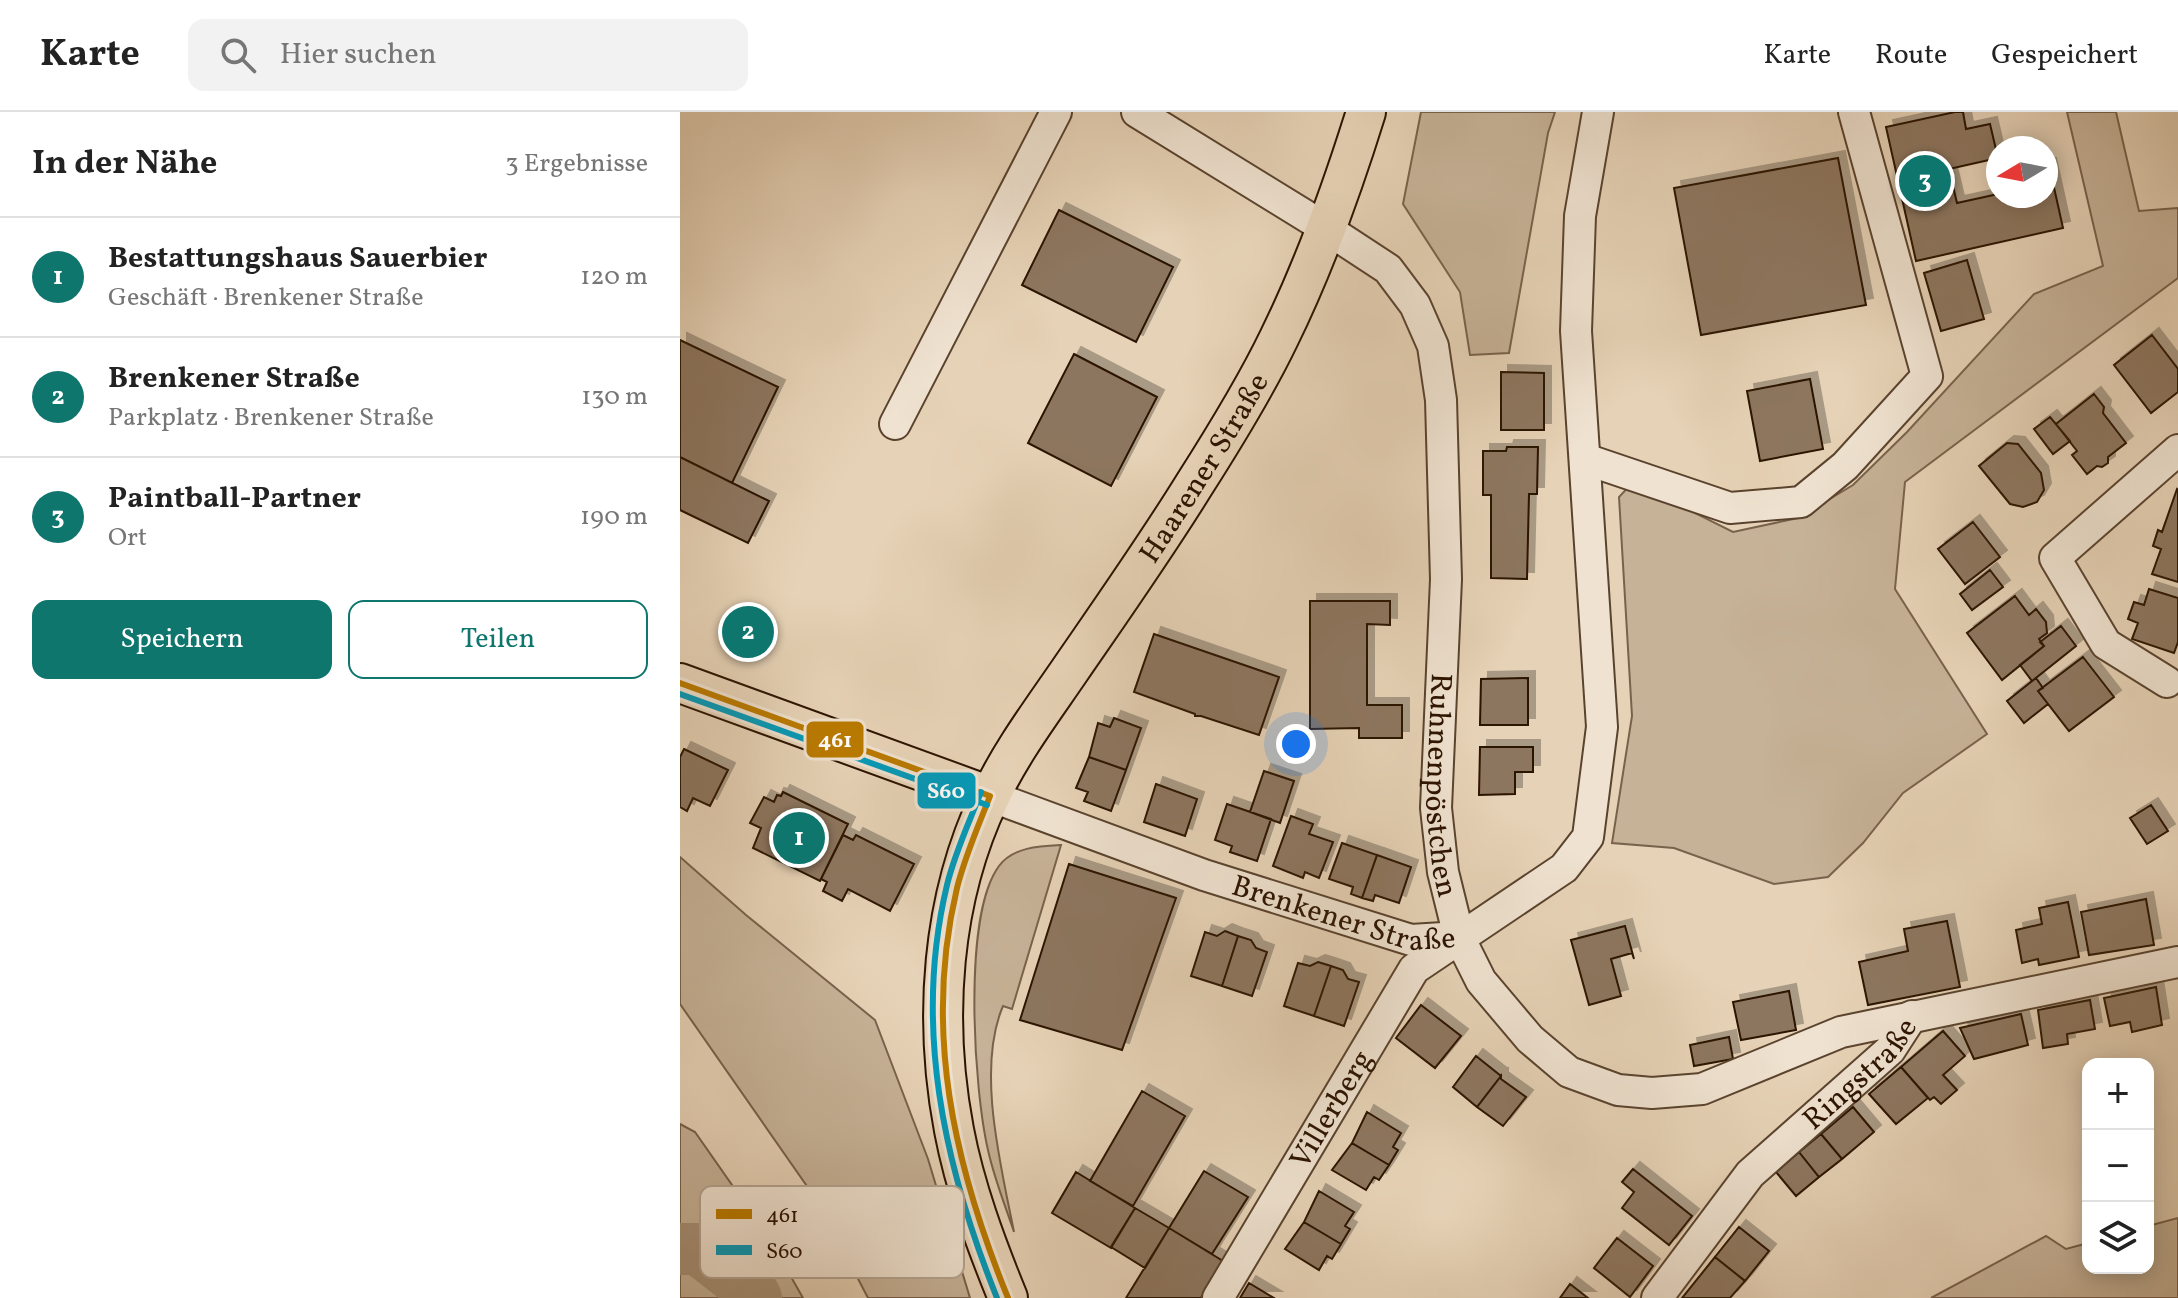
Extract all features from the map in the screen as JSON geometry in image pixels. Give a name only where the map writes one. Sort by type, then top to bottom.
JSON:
[{"type":"main road","name":"Haarener Straße","points":[[1008,1298],[971,1199],[954,1131],[946,1074],[943,1013],[946,959],[953,909],[967,853],[990,796],[1021,743],[1196,483],[1278,340],[1327,229],[1366,112]]},
{"type":"main road","name":"Brenkener Straße","points":[[680,683],[990,796]]},
{"type":"street","points":[[895,424],[1056,112]]},
{"type":"street","name":"Ruhnenpöstchen","points":[[1137,112],[1388,269],[1415,305],[1433,346],[1441,400],[1446,579],[1436,808],[1443,872],[1459,937],[1564,868],[1588,837],[1602,727],[1576,331],[1580,216],[1598,112]]},
{"type":"street","points":[[1585,459],[1730,508],[1801,502],[1845,466],[1927,376],[1854,112]]},
{"type":"street","points":[[2167,682],[2106,644],[2055,558],[2178,450]]},
{"type":"street","name":"Brenkener Straße","points":[[990,796],[1204,875],[1411,940],[1459,937],[1481,981],[1530,1039],[1569,1072],[1618,1090],[1652,1093],[1702,1089],[1841,1032],[1912,1016]]},
{"type":"street","name":"Villerberg","points":[[1218,1298],[1414,969],[1459,937]]},
{"type":"street","name":"Ringstraße","points":[[1657,1298],[1750,1174],[1890,1050],[1912,1016],[2178,962]]},
{"type":"shaded area","points":[[1421,112],[1555,112],[1548,133],[1509,353],[1470,355],[1460,292],[1403,204]]},
{"type":"shaded area","points":[[2067,112],[2116,112],[2139,211],[2178,208],[2178,278],[1905,482],[1895,589],[1987,734],[1903,793],[1863,843],[1828,877],[1774,884],[1674,848],[1612,843],[1632,716],[1619,497],[1633,482],[1733,532],[1798,518],[1853,485],[1907,432],[2034,294],[2103,266]]},
{"type":"shaded area","points":[[1061,845],[1012,1009],[1003,1006],[995,1031],[991,1088],[998,1148],[1014,1232],[990,1160],[979,1087],[974,1004],[980,923],[987,890],[1005,860],[1027,849]]},
{"type":"shaded area","points":[[680,857],[875,1020],[936,1186],[807,1186],[680,1004]]},
{"type":"shaded area","points":[[680,1124],[695,1132],[733,1186],[700,1186],[700,1278],[792,1278],[803,1298],[680,1298]]},
{"type":"shaded area","points":[[2178,1218],[2178,1298],[1931,1298],[2046,1236],[2066,1249],[2082,1245],[2082,1274],[2154,1274],[2154,1224]]},
{"type":"shaded area","points":[[858,1278],[964,1278],[970,1298],[868,1298]]},
{"type":"building","points":[[1955,112],[1963,112],[1966,129],[1990,124],[1993,136],[1986,136],[1986,161],[1949,169],[1957,203],[1986,197],[1986,208],[2058,208],[2058,206],[2063,228],[1916,261],[1886,127]]},
{"type":"building","points":[[1838,158],[1866,305],[1701,335],[1674,188]]},
{"type":"building","points":[[1059,210],[1173,267],[1136,342],[1022,285]]},
{"type":"building","points":[[1967,260],[1984,319],[1941,331],[1924,273]]},
{"type":"building","points":[[2152,335],[2178,369],[2178,392],[2151,413],[2114,365]]},
{"type":"building","points":[[680,340],[778,387],[732,483],[680,457]]},
{"type":"building","points":[[1074,354],[1157,397],[1111,486],[1028,443]]},
{"type":"building","points":[[1501,372],[1544,373],[1544,430],[1501,430]]},
{"type":"building","points":[[1810,379],[1823,449],[1760,461],[1747,391]]},
{"type":"building","points":[[2094,394],[2104,407],[2103,413],[2126,443],[2108,457],[2108,463],[2097,466],[2087,474],[2072,455],[2077,451],[2056,424]]},
{"type":"building","points":[[2050,417],[2070,441],[2053,454],[2034,429]]},
{"type":"building","points":[[2007,443],[2018,444],[2041,473],[2044,490],[2037,502],[2023,507],[2010,504],[1979,466]]},
{"type":"building","points":[[1507,447],[1538,447],[1537,494],[1529,494],[1527,579],[1491,578],[1491,495],[1483,495],[1483,451],[1506,451]]},
{"type":"building","points":[[680,457],[769,501],[748,543],[680,510]]},
{"type":"building","points":[[2177,489],[2178,582],[2152,574],[2161,549],[2153,546],[2158,530],[2162,532]]},
{"type":"building","points":[[1973,522],[2000,557],[1965,584],[1938,549]]},
{"type":"building","points":[[1990,570],[2003,587],[1972,610],[1960,594]]},
{"type":"building","points":[[2149,589],[2178,598],[2178,642],[2174,653],[2132,639],[2138,623],[2128,619],[2134,602],[2144,605]]},
{"type":"building","points":[[2015,596],[2029,615],[2036,609],[2046,622],[2047,633],[2039,639],[2044,646],[2002,680],[1967,633]]},
{"type":"building","points":[[1310,601],[1390,601],[1390,625],[1367,624],[1367,705],[1402,705],[1402,738],[1359,738],[1359,728],[1310,729]]},
{"type":"building","points":[[2061,626],[2076,646],[2032,681],[2020,665],[2044,646],[2040,642]]},
{"type":"building","points":[[1154,634],[1279,677],[1259,735],[1195,716],[1134,692]]},
{"type":"building","points":[[2083,657],[2114,697],[2069,731],[2038,691]]},
{"type":"building","points":[[1528,678],[1528,725],[1480,725],[1481,679]]},
{"type":"building","points":[[2036,678],[2043,688],[2038,691],[2048,704],[2024,723],[2007,701]]},
{"type":"building","points":[[1114,718],[1141,728],[1126,770],[1089,757],[1098,723],[1110,727]]},
{"type":"building","points":[[1480,747],[1533,747],[1533,772],[1515,772],[1515,794],[1479,795]]},
{"type":"building","points":[[684,749],[728,770],[710,806],[693,798],[687,811],[680,807],[680,757]]},
{"type":"building","points":[[1089,757],[1126,770],[1111,811],[1084,801],[1088,792],[1076,788]]},
{"type":"building","points":[[1264,771],[1294,781],[1280,823],[1250,812]]},
{"type":"building","points":[[1156,784],[1197,799],[1185,836],[1144,822]]},
{"type":"building","points":[[783,792],[848,824],[820,881],[753,848],[761,828],[750,823],[764,797],[774,802],[777,795],[781,796]]},
{"type":"building","points":[[1227,804],[1271,819],[1257,861],[1230,852],[1232,846],[1215,840]]},
{"type":"building","points":[[2151,805],[2168,831],[2147,844],[2130,818]]},
{"type":"building","points":[[1291,816],[1313,824],[1309,834],[1333,842],[1319,878],[1305,872],[1303,878],[1273,866]]},
{"type":"building","points":[[843,835],[853,840],[856,835],[914,864],[890,911],[848,889],[842,901],[823,891],[827,882],[821,879]]},
{"type":"building","points":[[1342,843],[1377,855],[1362,898],[1351,894],[1353,887],[1329,879]]},
{"type":"building","points":[[1377,855],[1411,867],[1399,903],[1375,895],[1373,901],[1362,898]]},
{"type":"building","points":[[1069,864],[1176,898],[1122,1050],[1020,1020]]},
{"type":"building","points":[[2146,899],[2154,945],[2089,955],[2081,912]]},
{"type":"building","points":[[2068,902],[2079,957],[2039,965],[2038,959],[2022,963],[2016,930],[2042,924],[2039,908]]},
{"type":"building","points":[[1947,921],[1960,987],[1868,1005],[1859,962],[1908,951],[1904,929]]},
{"type":"building","points":[[1625,926],[1634,959],[1632,953],[1611,959],[1621,996],[1589,1005],[1571,940]]},
{"type":"building","points":[[1225,931],[1238,936],[1222,986],[1191,976],[1205,932],[1217,936]]},
{"type":"building","points":[[1238,936],[1251,940],[1256,948],[1267,952],[1252,996],[1222,986]]},
{"type":"building","points":[[1318,962],[1331,966],[1314,1016],[1284,1006],[1298,963],[1310,966]]},
{"type":"building","points":[[1331,966],[1343,970],[1348,979],[1359,982],[1344,1026],[1314,1016]]},
{"type":"building","points":[[2156,987],[2162,1025],[2132,1032],[2130,1022],[2110,1026],[2104,998]]},
{"type":"building","points":[[1789,991],[1796,1030],[1741,1040],[1733,1002]]},
{"type":"building","points":[[2090,1000],[2095,1029],[2067,1034],[2068,1044],[2043,1048],[2038,1010]]},
{"type":"building","points":[[1421,1005],[1461,1036],[1435,1068],[1396,1038]]},
{"type":"building","points":[[2021,1014],[2028,1045],[1974,1059],[1960,1028]]},
{"type":"building","points":[[1943,1031],[1965,1056],[1943,1075],[1957,1090],[1941,1104],[1934,1097],[1930,1100],[1901,1067]]},
{"type":"building","points":[[1729,1037],[1733,1059],[1694,1066],[1690,1045]]},
{"type":"building","points":[[1476,1056],[1501,1076],[1477,1107],[1453,1087]]},
{"type":"building","points":[[1901,1067],[1928,1098],[1896,1124],[1869,1094]]},
{"type":"building","points":[[1501,1076],[1526,1097],[1503,1126],[1477,1107]]},
{"type":"building","points":[[1142,1091],[1185,1116],[1133,1206],[1090,1181]]},
{"type":"building","points":[[1853,1107],[1874,1132],[1842,1159],[1821,1134]]},
{"type":"building","points":[[1367,1112],[1401,1133],[1393,1147],[1398,1150],[1389,1165],[1352,1143]]},
{"type":"building","points":[[1821,1134],[1842,1159],[1819,1177],[1799,1152]]},
{"type":"building","points":[[1352,1143],[1389,1165],[1379,1180],[1374,1177],[1366,1190],[1332,1170]]},
{"type":"building","points":[[1799,1152],[1819,1177],[1796,1196],[1776,1172]]},
{"type":"building","points":[[1633,1169],[1692,1216],[1669,1245],[1622,1208],[1634,1192],[1622,1182]]},
{"type":"building","points":[[1204,1171],[1248,1197],[1212,1254],[1169,1228]]},
{"type":"building","points":[[1076,1172],[1135,1208],[1111,1248],[1052,1213]]},
{"type":"building","points":[[1319,1191],[1354,1212],[1345,1226],[1350,1229],[1341,1244],[1304,1222]]},
{"type":"building","points":[[1135,1208],[1169,1228],[1145,1268],[1111,1247]]},
{"type":"building","points":[[1304,1222],[1341,1244],[1332,1259],[1327,1256],[1319,1270],[1285,1249]]},
{"type":"building","points":[[1739,1227],[1769,1251],[1745,1281],[1715,1257]]},
{"type":"building","points":[[1169,1228],[1223,1261],[1201,1298],[1126,1298]]},
{"type":"building","points":[[1617,1238],[1653,1266],[1630,1297],[1594,1268]]},
{"type":"building","points":[[1715,1257],[1745,1281],[1730,1298],[1682,1298]]},
{"type":"building","points":[[1249,1283],[1274,1298],[1240,1298]]},
{"type":"building","points":[[1570,1284],[1588,1298],[1560,1298]]},
{"type":"waterway","points":[[680,1249],[700,1251]]},
{"type":"waterway","points":[[735,1278],[756,1298]]},
{"type":"transit line","name":"461","points":[[680,683],[990,796]]},
{"type":"transit line","name":"S60","points":[[680,694],[987,805]]},
{"type":"transit line","name":"S60","points":[[959,1186],[939,1095],[933,990],[937,938],[947,885],[981,792]]},
{"type":"transit line","name":"461","points":[[990,796],[957,888],[947,941],[943,994],[944,1046],[959,1148],[972,1198],[1008,1298]]},
{"type":"transit line","name":"S60","points":[[964,1204],[997,1298]]},
{"type":"place","name":"Paintball-Partner","points":[[1925,181]]},
{"type":"place","name":"Brenkener Straße","points":[[748,632]]},
{"type":"place","name":"Bestattungshaus Sauerbier","points":[[799,838]]}]
